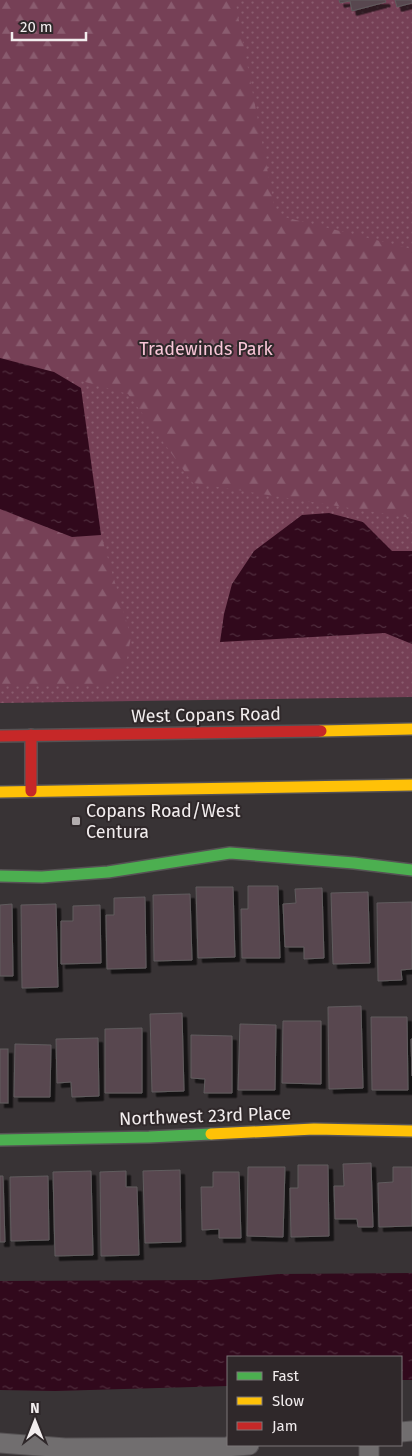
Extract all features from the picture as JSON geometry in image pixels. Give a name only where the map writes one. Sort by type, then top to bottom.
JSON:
[{"type":"main road","name":"West Copans Road","points":[[0,736],[412,729]]},
{"type":"main road","points":[[31,736],[31,791]]},
{"type":"main road","points":[[0,792],[412,785]]},
{"type":"main road","points":[[0,876],[42,877],[108,872],[230,853],[354,863],[412,870]]},
{"type":"main road","name":"Northwest 23rd Place","points":[[0,1140],[149,1137],[314,1129],[412,1132]]},
{"type":"street","points":[[0,1443],[65,1448],[225,1451],[244,1446]]},
{"type":"green space","name":"Tradewinds Park","points":[[0,0],[412,0],[412,697],[0,703]]},
{"type":"green space","points":[[0,0],[235,0],[276,215],[412,249],[412,518],[193,483],[128,394],[0,358]]},
{"type":"green space","points":[[0,509],[71,537],[101,535],[131,637],[125,669],[105,685],[0,686]]},
{"type":"water","points":[[0,358],[54,372],[81,388],[101,535],[72,537],[0,509]]},
{"type":"water","points":[[329,513],[363,522],[392,551],[412,551],[412,644],[385,633],[220,642],[224,614],[232,584],[254,551],[302,515]]},
{"type":"water","points":[[412,1273],[412,1380],[402,1380],[402,1356],[227,1356],[227,1386],[55,1391],[0,1390],[0,1281],[210,1280],[279,1274]]},
{"type":"building","points":[[339,0],[385,0],[386,2],[352,11],[350,1],[340,3]]},
{"type":"building","points":[[395,0],[412,0],[412,3],[397,7]]},
{"type":"building","points":[[248,886],[278,886],[280,958],[242,958],[241,909],[248,909]]},
{"type":"building","points":[[196,887],[233,887],[235,957],[198,958]]},
{"type":"building","points":[[322,888],[324,958],[304,959],[304,947],[285,947],[283,904],[296,903],[295,889]]},
{"type":"building","points":[[368,892],[370,963],[333,964],[331,893]]},
{"type":"building","points":[[190,894],[192,960],[154,961],[153,895]]},
{"type":"building","points":[[145,897],[146,968],[107,969],[106,915],[114,915],[114,898]]},
{"type":"building","points":[[412,902],[412,969],[401,970],[402,980],[378,981],[377,903]]},
{"type":"building","points":[[12,904],[13,976],[0,976],[0,905]]},
{"type":"building","points":[[56,904],[58,987],[22,988],[21,905]]},
{"type":"building","points":[[100,905],[101,963],[61,964],[61,921],[73,921],[73,906]]},
{"type":"building","points":[[361,1006],[363,1088],[329,1089],[328,1007]]},
{"type":"building","points":[[182,1013],[184,1091],[152,1092],[150,1014]]},
{"type":"building","points":[[371,1017],[407,1017],[408,1090],[372,1090]]},
{"type":"building","points":[[283,1021],[321,1021],[321,1084],[282,1083]]},
{"type":"building","points":[[240,1024],[276,1025],[275,1090],[238,1090]]},
{"type":"building","points":[[142,1028],[142,1093],[105,1093],[105,1029]]},
{"type":"building","points":[[191,1035],[232,1036],[232,1093],[204,1093],[205,1079],[191,1078]]},
{"type":"building","points":[[98,1038],[99,1096],[72,1097],[71,1082],[57,1083],[56,1039]]},
{"type":"building","points":[[411,1039],[412,1039],[412,1076]]},
{"type":"building","points":[[15,1044],[51,1045],[50,1097],[14,1097]]},
{"type":"building","points":[[0,1049],[8,1049],[8,1103],[0,1103]]},
{"type":"building","points":[[371,1163],[373,1227],[358,1227],[357,1219],[335,1219],[334,1186],[344,1186],[343,1164]]},
{"type":"building","points":[[298,1165],[328,1165],[329,1236],[291,1237],[290,1188],[298,1188]]},
{"type":"building","points":[[248,1167],[285,1167],[283,1237],[247,1236]]},
{"type":"building","points":[[393,1167],[412,1167],[412,1226],[379,1227],[378,1183],[393,1182]]},
{"type":"building","points":[[180,1170],[181,1242],[145,1243],[143,1171]]},
{"type":"building","points":[[91,1171],[93,1255],[55,1256],[53,1172]]},
{"type":"building","points":[[126,1171],[126,1187],[137,1187],[139,1255],[101,1256],[100,1172]]},
{"type":"building","points":[[213,1172],[239,1172],[241,1238],[219,1238],[219,1229],[202,1230],[201,1187],[213,1187]]},
{"type":"building","points":[[0,1176],[3,1176],[5,1242],[0,1242]]},
{"type":"building","points":[[48,1176],[49,1240],[11,1241],[10,1177]]},
{"type":"traffic: fast","points":[[0,876],[42,877],[108,872],[230,853],[354,863],[412,870]]},
{"type":"traffic: fast","points":[[0,1140],[211,1134]]},
{"type":"traffic: slow","points":[[321,731],[412,729]]},
{"type":"traffic: slow","points":[[0,792],[412,785]]},
{"type":"traffic: slow","points":[[211,1134],[314,1129],[412,1131]]},
{"type":"traffic: jam","points":[[0,736],[321,731]]},
{"type":"traffic: jam","points":[[31,735],[31,791]]},
{"type":"place","name":"Copans Road/West Centura","points":[[76,821]]}]
